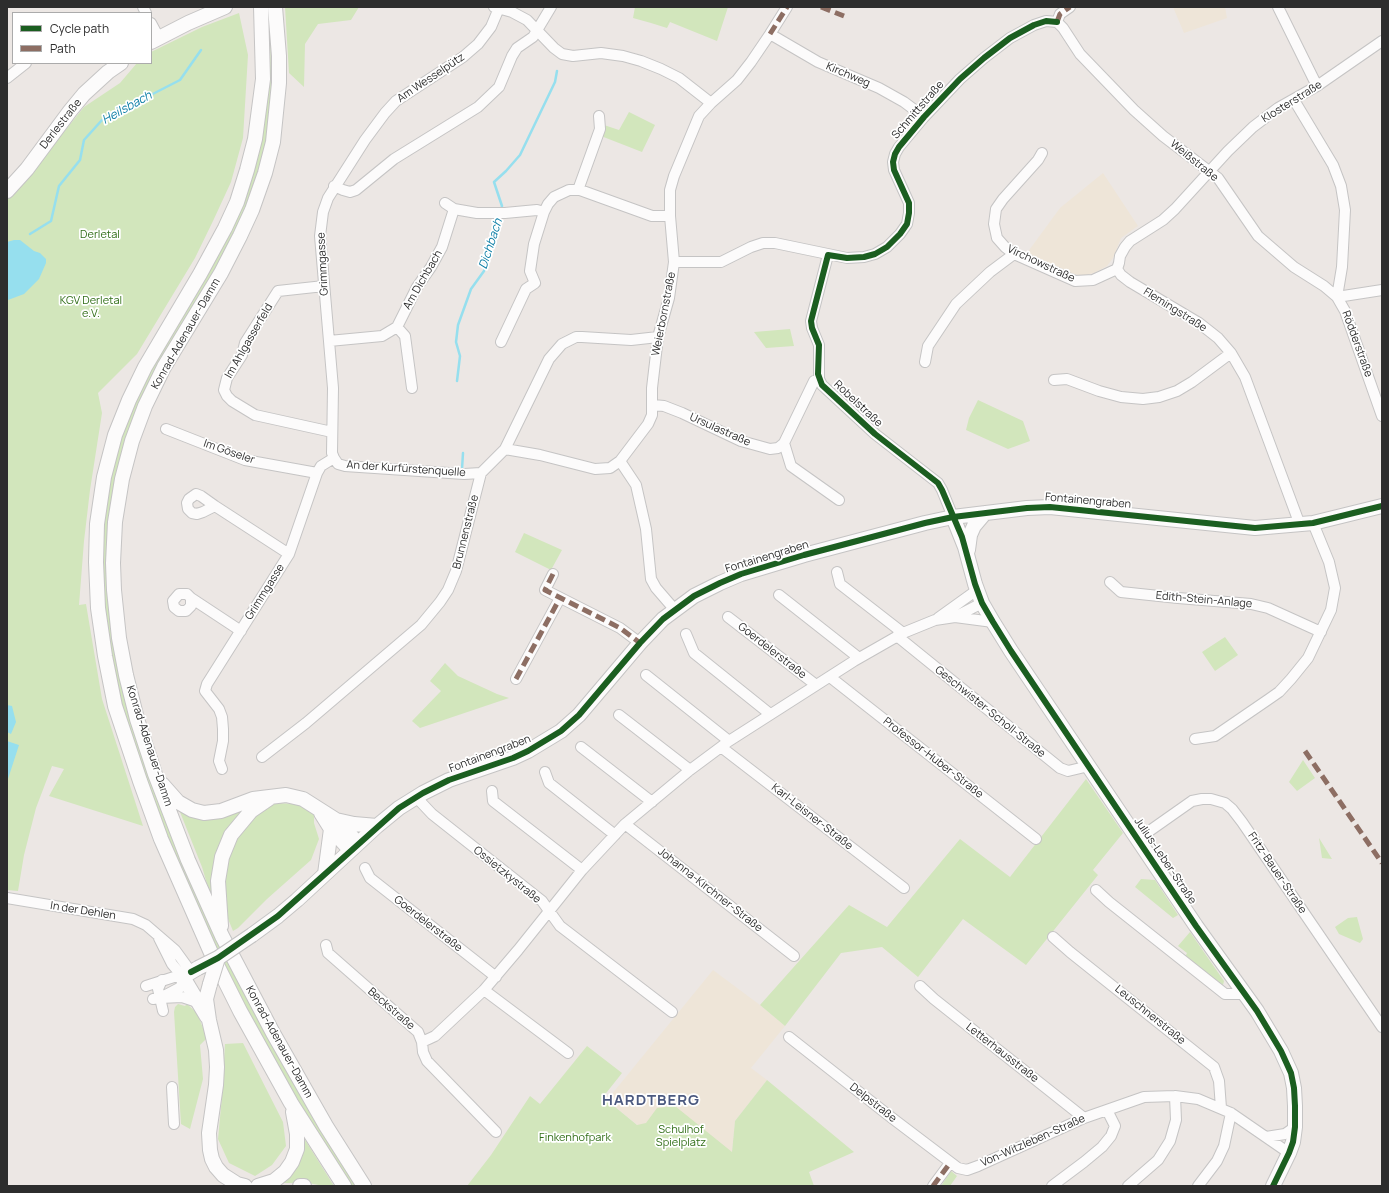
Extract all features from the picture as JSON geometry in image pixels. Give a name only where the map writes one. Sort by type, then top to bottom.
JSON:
[{"type":"main road","points":[[155,40],[225,7]]},
{"type":"main road","name":"Konrad-Adenauer-Damm","points":[[261,7],[263,79],[255,139],[247,170],[237,202],[225,228],[200,274],[148,362],[129,400],[116,435],[104,477],[98,524],[96,562],[98,608],[105,656],[115,706],[140,782],[163,844],[212,955],[240,1011],[291,1103],[344,1186]]},
{"type":"main road","name":"Konrad-Adenauer-Damm","points":[[275,7],[279,56],[279,83],[273,142],[265,173],[252,210],[240,236],[221,273],[164,367],[145,406],[132,441],[122,479],[118,503],[114,537],[114,590],[119,638],[137,719],[155,774],[188,860],[222,936],[326,1126],[364,1186]]},
{"type":"main road","name":"Derlestraße","points":[[7,190],[27,169],[84,94],[108,72],[120,64]]},
{"type":"main road","name":"Fontainengraben","points":[[191,972],[218,958],[278,916],[377,826],[399,808],[450,780],[523,753],[543,743],[561,731],[579,715],[640,643],[663,619],[694,596],[741,574],[804,555],[925,523],[953,517],[1027,508],[1050,507],[1252,528],[1307,524],[1382,506]]},
{"type":"main road","name":"Julius-Leber-Straße","points":[[968,557],[970,536],[974,526],[985,513]]},
{"type":"main road","points":[[925,523],[939,525],[950,531],[953,517]]},
{"type":"main road","name":"Julius-Leber-Straße","points":[[953,517],[962,537],[980,596],[993,622],[1138,839],[1257,1011],[1281,1051],[1291,1073],[1294,1088],[1295,1126],[1293,1142],[1289,1153],[1273,1186]]},
{"type":"main road","name":"Julius-Leber-Straße","points":[[950,531],[960,542],[968,557]]},
{"type":"main road","points":[[155,774],[178,802],[192,810],[204,813],[220,811],[253,799],[286,795],[303,799],[320,811],[354,847]]},
{"type":"main road","points":[[222,936],[218,881],[222,857],[231,835],[251,811],[271,797]]},
{"type":"main road","points":[[333,825],[354,824],[377,826]]},
{"type":"main road","points":[[325,874],[333,825]]},
{"type":"main road","points":[[202,1001],[210,984],[218,958]]},
{"type":"main road","points":[[191,972],[193,992],[202,1001],[209,1020],[216,1050],[216,1085],[208,1133],[212,1159],[216,1167],[223,1175],[237,1184],[245,1186]]},
{"type":"main road","points":[[258,1186],[274,1181],[285,1172],[292,1162],[297,1149],[297,1134],[291,1103]]},
{"type":"street","points":[[334,186],[350,192],[356,190],[394,159],[478,107],[499,88],[512,56],[517,48],[533,37],[551,7]]},
{"type":"street","name":"Weierbornstraße","points":[[620,461],[648,424],[652,415],[652,388],[658,337],[669,298],[674,262],[670,216],[670,190],[674,176],[699,116],[737,80],[752,62],[787,7]]},
{"type":"street","points":[[1057,22],[1060,14],[1070,7]]},
{"type":"street","points":[[1278,7],[1317,86]]},
{"type":"street","points":[[496,8],[512,12],[527,20],[554,48],[562,54],[573,56],[601,53],[615,54],[636,60],[661,69],[679,78],[711,103]]},
{"type":"street","name":"Am Wesselpütz","points":[[334,186],[364,140],[385,113],[396,101],[463,57],[478,44],[491,27],[496,8]]},
{"type":"street","name":"Schmittstraße","points":[[674,262],[721,262],[751,247],[775,243],[847,258],[864,257],[875,254],[886,247],[900,234],[907,224],[910,213],[909,203],[894,170],[894,154],[899,147],[924,117],[960,79],[1010,38],[1046,21],[1057,22]]},
{"type":"street","name":"Weißstraße","points":[[1057,22],[1063,28],[1080,54],[1134,110],[1163,136],[1218,178],[1258,236],[1294,267],[1324,286],[1337,297]]},
{"type":"street","points":[[152,27],[155,40]]},
{"type":"street","name":"Kirchweg","points":[[770,34],[818,62],[879,88],[904,102],[924,117]]},
{"type":"street","name":"Klosterstraße","points":[[1209,171],[1253,127],[1278,108],[1317,86],[1382,41]]},
{"type":"street","points":[[7,78],[25,64]]},
{"type":"street","points":[[1294,100],[1333,165],[1341,186],[1345,210],[1342,267],[1337,297],[1382,290]]},
{"type":"street","points":[[578,190],[600,130],[599,116]]},
{"type":"street","name":"Virchowstraße","points":[[1042,153],[1038,160],[996,209],[994,230],[997,238],[1014,254],[1075,281],[1093,280],[1118,269]]},
{"type":"street","points":[[1118,269],[1120,256],[1130,241],[1163,220],[1175,209],[1209,171]]},
{"type":"street","name":"Grimmgasse","points":[[222,769],[219,761],[224,729],[219,709],[205,691],[207,684],[289,554],[317,473],[321,466],[334,458],[332,453],[333,388],[320,236],[323,212],[334,186]]},
{"type":"street","points":[[501,342],[526,289],[535,283],[530,271],[534,244],[548,204],[559,194],[569,190],[578,190],[652,216],[670,216]]},
{"type":"street","points":[[444,203],[454,209],[477,213],[537,210],[544,212]]},
{"type":"street","name":"Am Dichbach","points":[[397,327],[410,298],[442,248],[454,209]]},
{"type":"street","points":[[925,362],[928,346],[956,304],[990,272],[1014,254]]},
{"type":"street","name":"Robelstraße","points":[[828,255],[811,321],[812,328],[819,345],[819,379],[822,385],[875,434],[938,483],[953,517]]},
{"type":"street","name":"Flemingstraße","points":[[1118,269],[1121,275],[1130,282],[1200,323],[1218,338],[1230,353],[1245,376],[1307,524]]},
{"type":"street","name":"Im Ahlgasserfeld","points":[[324,286],[278,291],[245,343],[242,355],[227,378],[224,390],[232,401],[255,415],[332,432]]},
{"type":"street","name":"Rödderstraße","points":[[1337,297],[1345,311],[1382,416]]},
{"type":"street","points":[[329,341],[382,336],[397,327],[405,336],[412,388]]},
{"type":"street","points":[[481,473],[505,449],[550,359],[562,344],[576,337],[631,340],[658,337]]},
{"type":"street","points":[[1054,380],[1067,379],[1099,392],[1122,397],[1143,399],[1159,397],[1177,391],[1187,385],[1230,353]]},
{"type":"street","points":[[819,379],[814,381],[784,443],[791,466],[839,500]]},
{"type":"street","name":"Ursulastraße","points":[[653,405],[664,406],[741,440],[770,449],[778,448],[784,443]]},
{"type":"street","name":"Im Göseler","points":[[166,429],[245,460],[317,473]]},
{"type":"street","points":[[505,449],[540,455],[595,469],[610,468],[620,461],[636,485],[646,529],[651,579],[656,588],[675,610]]},
{"type":"street","name":"An der Kurfürstenquelle","points":[[334,458],[338,464],[345,466],[464,474],[481,473]]},
{"type":"street","name":"Brunnenstraße","points":[[262,757],[306,723],[421,624],[440,602],[448,590],[456,571],[481,473]]},
{"type":"street","name":"Grimmgasse","points":[[215,506],[289,554]]},
{"type":"street","points":[[1195,739],[1214,736],[1279,692],[1308,658],[1331,610],[1334,588],[1329,562],[1307,524]]},
{"type":"street","points":[[837,572],[840,584],[900,635]]},
{"type":"street","points":[[553,574],[545,590],[620,628],[640,643]]},
{"type":"street","name":"Edith-Stein-Anlage","points":[[1110,582],[1121,592],[1251,604],[1274,610],[1321,632]]},
{"type":"street","points":[[779,595],[859,658]]},
{"type":"street","name":"Goerdelerstraße","points":[[955,617],[980,596]]},
{"type":"street","name":"Goerdelerstraße","points":[[422,1042],[435,1036],[484,990],[582,870],[625,824],[690,770],[725,744],[770,714],[859,658],[900,635],[935,620],[980,596]]},
{"type":"street","name":"Grimmgasse","points":[[191,598],[240,630]]},
{"type":"street","points":[[516,679],[560,598]]},
{"type":"street","name":"Goerdelerstraße","points":[[728,617],[816,685]]},
{"type":"street","name":"Goerdelerstraße","points":[[935,620],[955,617],[993,622]]},
{"type":"street","points":[[686,634],[694,653],[770,714]]},
{"type":"street","name":"Geschwister-Scholl-Straße","points":[[900,635],[1060,768],[1068,771],[1089,766]]},
{"type":"street","points":[[646,675],[725,744]]},
{"type":"street","name":"Professor-Huber-Straße","points":[[830,677],[1036,839]]},
{"type":"street","points":[[619,715],[690,770]]},
{"type":"street","name":"Karl-Leisner-Straße","points":[[725,744],[904,888]]},
{"type":"street","points":[[582,747],[652,802]]},
{"type":"street","points":[[545,772],[549,783],[615,835]]},
{"type":"street","points":[[492,791],[493,801],[582,870]]},
{"type":"street","name":"Ossietzkystraße","points":[[416,798],[432,814],[542,901],[560,926],[672,1012]]},
{"type":"street","name":"Fritz-Bauer-Straße","points":[[1138,839],[1192,801],[1211,799],[1225,803],[1232,809],[1242,822],[1382,1027]]},
{"type":"street","name":"Johanna-Kirchner-Straße","points":[[625,824],[794,956]]},
{"type":"street","name":"Goerdelerstraße","points":[[365,868],[370,878],[496,977]]},
{"type":"street","points":[[1096,890],[1115,907],[1225,994],[1244,994]]},
{"type":"street","name":"In der Dehlen","points":[[7,898],[133,919],[146,925],[156,933],[172,964],[191,972]]},
{"type":"street","name":"Leuschnerstraße","points":[[1054,937],[1070,952],[1214,1067],[1219,1081],[1221,1108]]},
{"type":"street","name":"Beckstraße","points":[[326,944],[328,953],[418,1032],[427,1061],[496,1132]]},
{"type":"street","name":"Fontainengraben","points":[[147,987],[162,980],[191,972]]},
{"type":"street","name":"Fontainengraben","points":[[156,1000],[181,987],[191,972]]},
{"type":"street","points":[[162,980],[158,989],[156,1000],[163,1011]]},
{"type":"street","name":"Letterhausstraße","points":[[920,986],[934,999],[1084,1118]]},
{"type":"street","points":[[484,990],[568,1054]]},
{"type":"street","points":[[156,1000],[182,998],[202,1001]]},
{"type":"street","name":"Delpstraße","points":[[789,1037],[954,1165]]},
{"type":"street","points":[[172,1087],[174,1124]]},
{"type":"street","points":[[1128,1186],[1158,1160],[1170,1141],[1176,1120],[1175,1096]]},
{"type":"street","name":"Von-Witzleben-Straße","points":[[954,1165],[967,1170],[1084,1118],[1144,1097],[1175,1096],[1198,1099],[1231,1113],[1289,1153]]},
{"type":"street","points":[[1052,1186],[1102,1147],[1111,1136],[1114,1126],[1107,1110]]},
{"type":"street","points":[[1198,1186],[1217,1161],[1224,1146],[1231,1113]]},
{"type":"street","points":[[1266,1137],[1285,1134],[1295,1126]]},
{"type":"street","points":[[933,1186],[954,1165]]},
{"type":"shaded area","points":[[1173,7],[1225,7],[1227,18],[1184,33]]},
{"type":"shaded area","points":[[1103,173],[1138,226],[1121,238],[1113,258],[1107,266],[1094,273],[1083,276],[1069,273],[1027,253],[1060,208]]},
{"type":"shaded area","points":[[713,970],[760,1005],[785,1026],[751,1068],[767,1080],[735,1121],[732,1152],[682,1162],[607,1100]]},
{"type":"green space","points":[[268,7],[270,20],[273,94],[265,152],[243,219],[133,421],[108,588],[182,855],[359,1186],[350,1186],[315,1131],[242,1003],[196,906],[144,779],[115,681],[102,594],[103,514],[116,453],[133,403],[237,214]]},
{"type":"green space","points":[[285,7],[359,7],[351,20],[318,24],[305,44],[304,87],[289,73]]},
{"type":"green space","points":[[635,7],[728,7],[717,41],[670,22],[667,28],[633,18]]},
{"type":"green space","name":"Derletal","points":[[239,13],[248,55],[243,138],[231,182],[195,258],[137,354],[98,393],[102,413],[90,490],[79,605],[86,604],[102,699],[143,826],[49,796],[64,769],[52,766],[36,808],[24,855],[18,891],[7,890],[7,198],[25,180],[84,107],[120,83],[136,64],[152,64],[152,52],[202,27]]},
{"type":"green space","points":[[629,112],[655,125],[642,152],[601,136],[604,125],[619,130]]},
{"type":"green space","points":[[790,329],[794,346],[766,348],[754,332]]},
{"type":"green space","points":[[978,400],[1023,421],[1030,441],[1008,449],[966,430],[969,418]]},
{"type":"green space","points":[[524,533],[562,550],[551,570],[515,552]]},
{"type":"green space","points":[[1225,637],[1238,655],[1215,671],[1202,652]]},
{"type":"green space","points":[[445,663],[458,676],[509,698],[420,728],[412,721],[441,691],[430,681]]},
{"type":"green space","points":[[1303,760],[1315,778],[1297,791],[1289,782]]},
{"type":"green space","points":[[1086,779],[1123,833],[1093,870],[1098,875],[1026,965],[963,919],[918,977],[882,947],[841,953],[785,1026],[760,1005],[849,905],[887,927],[960,839],[1010,877]]},
{"type":"green space","points":[[276,803],[297,804],[314,815],[314,823],[319,839],[311,860],[233,931],[224,909],[222,881],[236,834],[255,813]]},
{"type":"green space","points":[[253,804],[237,819],[216,905],[210,894],[202,867],[178,807],[186,811]]},
{"type":"green space","points":[[1319,838],[1332,859],[1322,858]]},
{"type":"green space","points":[[1141,879],[1155,880],[1178,915],[1173,918],[1135,887]]},
{"type":"green space","points":[[1357,917],[1363,939],[1360,943],[1339,934],[1335,927],[1348,918]]},
{"type":"green space","points":[[1190,932],[1224,981],[1223,985],[1185,957],[1187,953],[1178,946]]},
{"type":"green space","points":[[178,1004],[185,1006],[187,1004],[197,1013],[207,1038],[200,1045],[203,1079],[190,1129],[181,1124],[174,1012],[175,1007]]},
{"type":"green space","points":[[243,1043],[283,1122],[286,1146],[272,1165],[255,1176],[229,1163],[218,1139],[225,1044]]},
{"type":"green space","name":"Finkenhofpark","points":[[587,1046],[622,1073],[603,1097],[637,1125],[646,1123],[657,1108],[675,1106],[732,1152],[735,1121],[767,1080],[854,1152],[809,1172],[814,1186],[467,1186],[491,1155],[530,1096],[540,1104]]},
{"type":"green space","points":[[302,1135],[334,1186],[308,1183],[278,1183]]},
{"type":"green space","points":[[951,1171],[957,1176],[950,1186],[941,1186]]},
{"type":"water","points":[[20,240],[34,251],[40,253],[46,259],[46,263],[39,279],[24,294],[8,300],[7,242]]},
{"type":"water","points":[[7,705],[12,706],[16,722],[11,734],[7,732]]},
{"type":"water","points":[[7,741],[19,745],[7,782]]},
{"type":"waterway","name":"Heilsbach","points":[[30,234],[51,221],[59,186],[80,160],[84,140],[102,120],[180,80],[201,50]]},
{"type":"waterway","name":"Dichbach","points":[[501,211],[502,206],[494,182],[520,155],[555,82],[557,71]]},
{"type":"waterway","name":"Dichbach","points":[[457,381],[460,356],[456,342],[458,325],[471,289],[484,271],[490,241],[501,216]]},
{"type":"waterway","name":"Dichbach","points":[[462,469],[463,453]]},
{"type":"marked path","points":[[770,34],[787,7]]},
{"type":"marked path","points":[[821,7],[844,16]]},
{"type":"marked path","points":[[1057,22],[1060,14],[1070,7]]},
{"type":"marked path","points":[[553,574],[545,590],[620,628],[640,643]]},
{"type":"marked path","points":[[516,679],[560,598]]},
{"type":"marked path","points":[[1305,751],[1382,863]]},
{"type":"marked path","points":[[933,1186],[950,1163]]},
{"type":"cycle path","points":[[1057,22],[1046,21],[1034,25],[1010,38],[984,58],[960,79],[924,117],[899,147],[893,162],[894,170],[909,203],[907,224],[900,234],[887,247],[875,254],[864,257],[847,258],[828,255],[811,321],[812,328],[819,345],[818,374],[822,385],[875,434],[938,483],[962,537],[982,603],[993,622],[1196,926],[1257,1011],[1281,1051],[1291,1073],[1294,1088],[1295,1127],[1293,1142],[1289,1153],[1273,1186]]},
{"type":"cycle path","points":[[191,972],[218,958],[278,916],[399,808],[423,793],[449,780],[513,758],[528,751],[561,731],[579,715],[640,643],[663,619],[694,596],[741,574],[804,555],[925,523],[953,517],[1027,508],[1050,507],[1255,528],[1313,523],[1382,506]]},
{"type":"district","name":"HARDTBERG","points":[[651,1101]]},
{"type":"park label","name":"KGV Derletal e.V.","points":[[91,307]]},
{"type":"park label","name":"Schulhof Spielplatz","points":[[681,1136]]}]
